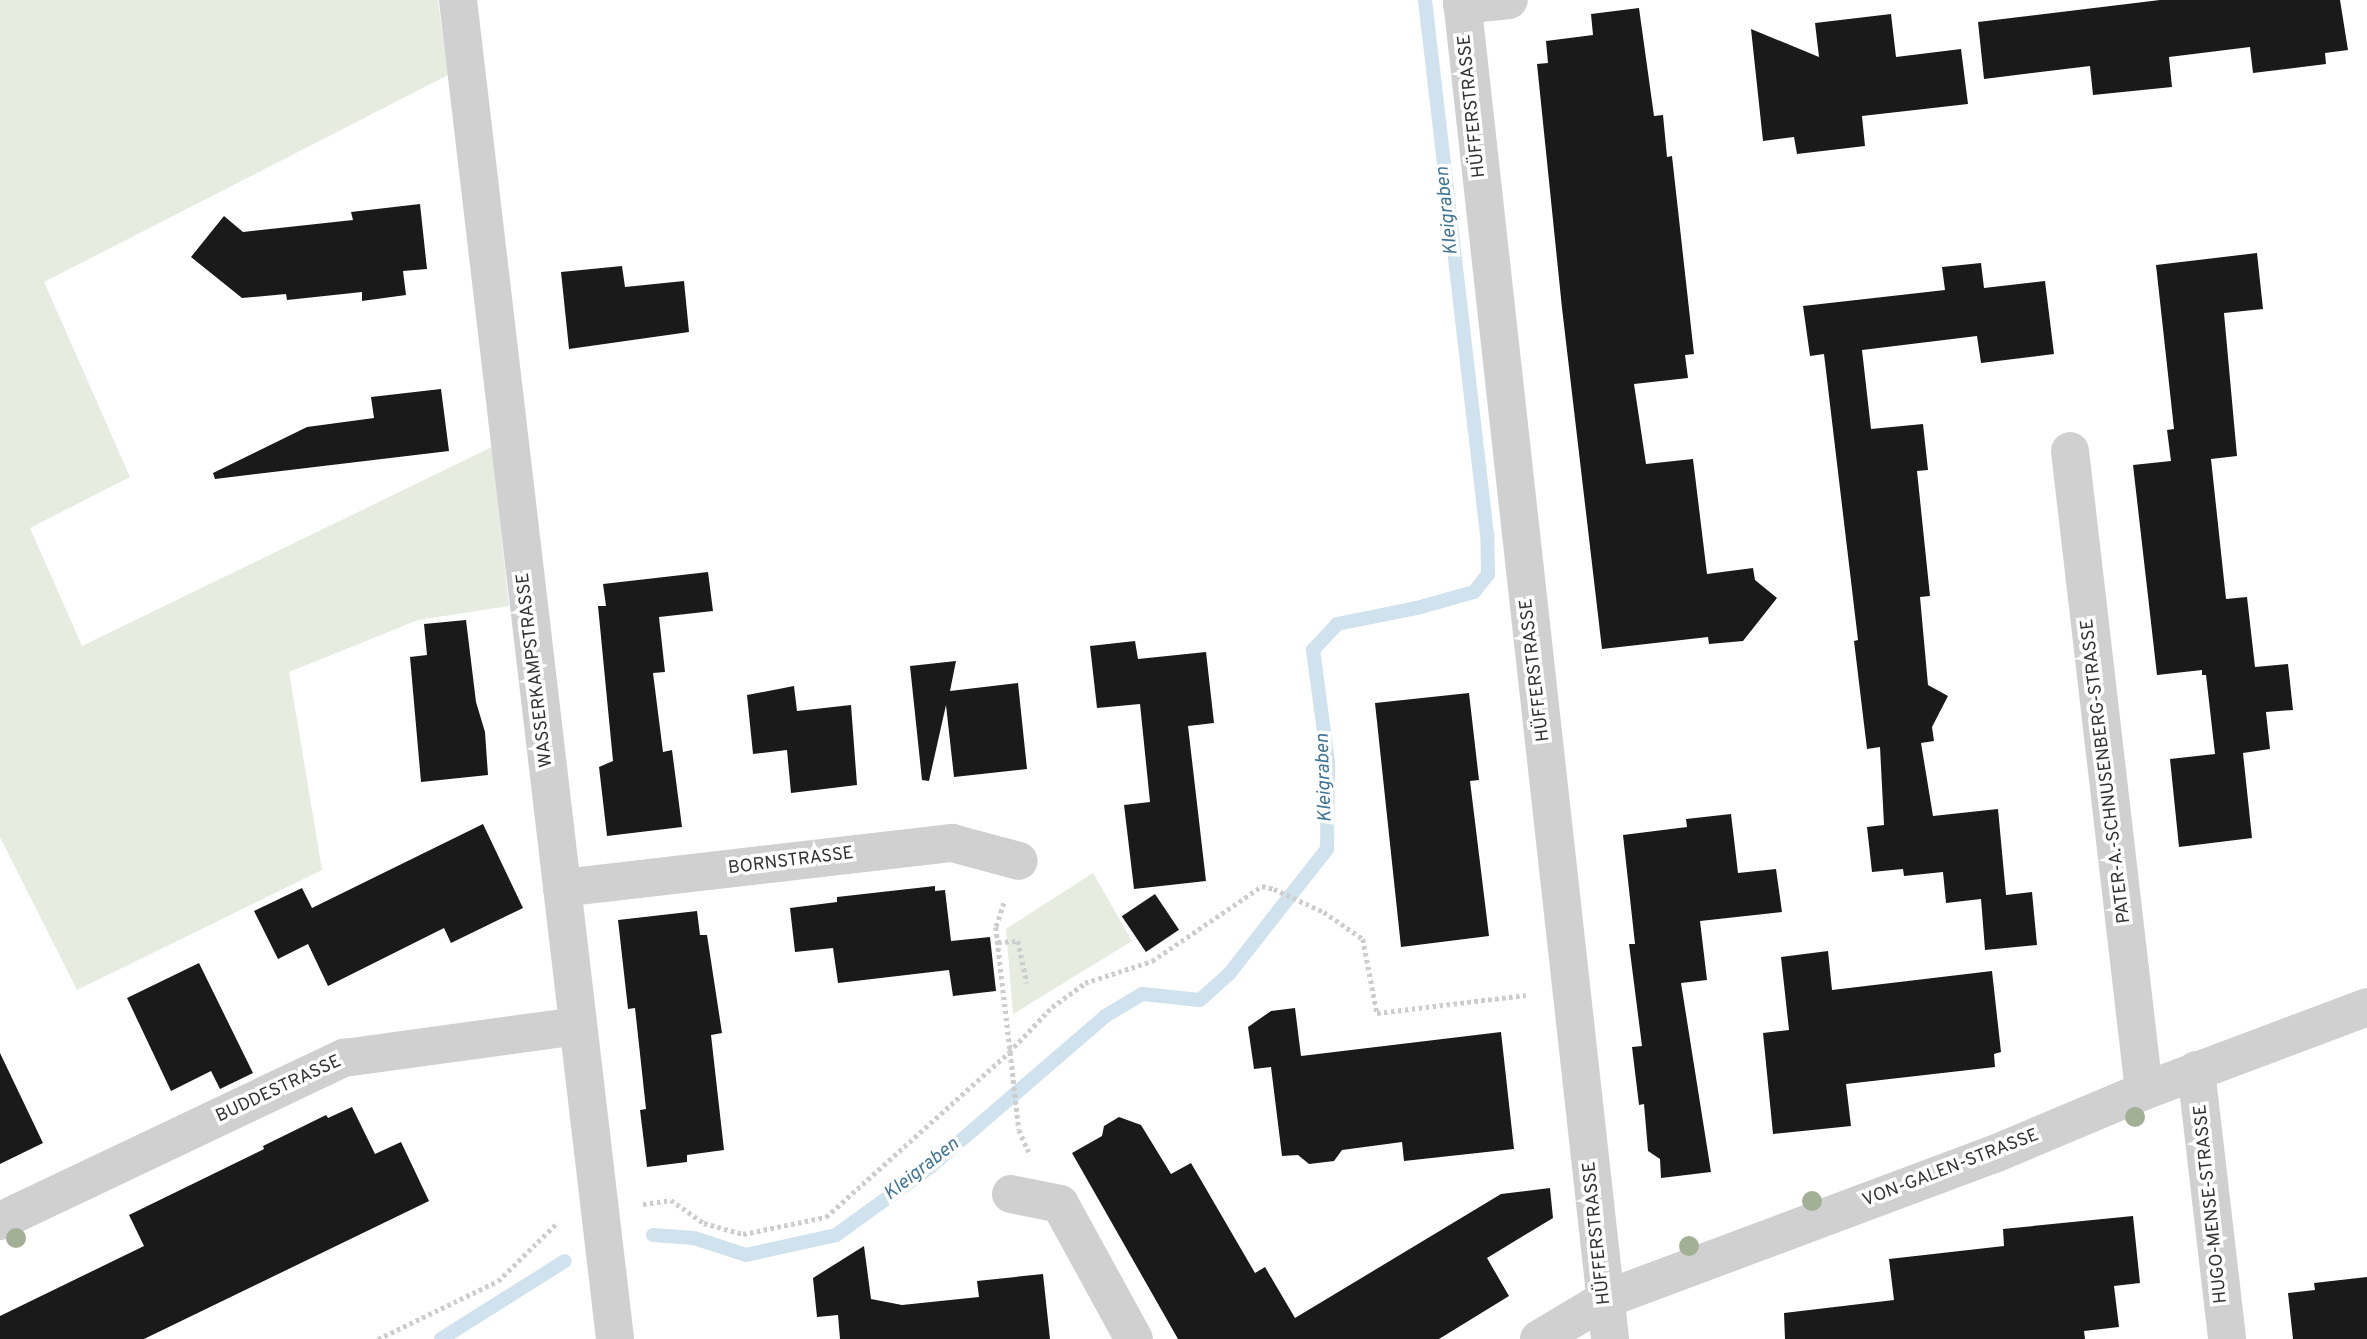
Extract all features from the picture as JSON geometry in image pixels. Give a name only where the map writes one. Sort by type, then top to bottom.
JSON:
[{"type":"street","name":"WASSERKAMPSTRASSE","points":[[458,0],[615,1339]]},
{"type":"street","points":[[1462,3],[1509,0]]},
{"type":"street","name":"HÜFFERSTRASSE","points":[[1462,3],[1609,1339]]},
{"type":"street","name":"PATER-A.-SCHNUSENBERG-STRASSE","points":[[2070,452],[2144,1091]]},
{"type":"street","name":"BORNSTRASSE","points":[[562,888],[952,843],[1019,861]]},
{"type":"street","name":"VON-GALEN-STRASSE","points":[[1539,1339],[1606,1299],[1992,1155],[2196,1070],[2367,1007]]},
{"type":"street","name":"BUDDESTRASSE","points":[[0,1221],[344,1058],[578,1026]]},
{"type":"street","name":"HUGO-MENSE-STRASSE","points":[[2196,1070],[2227,1339]]},
{"type":"street","points":[[1011,1194],[1060,1204],[1134,1339]]},
{"type":"path","points":[[1019,861],[996,927],[1019,1130]]},
{"type":"path","points":[[378,1339],[498,1281],[558,1222],[600,1210],[671,1200],[704,1223],[743,1234],[826,1217],[1009,1052],[1052,1007],[1085,983],[1152,961],[1262,886],[1324,912],[1363,939],[1377,1013],[1572,990]]},
{"type":"path","points":[[998,942],[1018,941],[1027,983]]},
{"type":"shaded area","points":[[0,0],[438,0],[448,75],[44,282],[130,477],[30,528],[82,646],[492,447],[509,606],[418,620],[289,672],[322,870],[77,990],[0,837]]},
{"type":"shaded area","points":[[1093,873],[1132,941],[1013,1014],[1006,929]]},
{"type":"building","points":[[2160,0],[2340,0],[2348,50],[2325,53],[2326,64],[2253,73],[2250,47],[2169,57],[2172,87],[2093,95],[2090,66],[1984,79],[1978,22]]},
{"type":"building","points":[[1639,8],[1654,116],[1663,115],[1667,157],[1672,156],[1694,354],[1685,355],[1688,378],[1634,384],[1646,464],[1693,459],[1707,574],[1753,568],[1755,580],[1777,598],[1743,641],[1709,644],[1708,637],[1602,649],[1537,64],[1548,63],[1546,41],[1593,35],[1591,14]]},
{"type":"building","points":[[1891,14],[1896,57],[1961,49],[1968,104],[1862,116],[1865,146],[1797,154],[1794,137],[1763,141],[1751,29],[1819,57],[1815,23]]},
{"type":"building","points":[[420,204],[427,269],[403,271],[406,295],[362,301],[362,292],[287,300],[286,294],[242,298],[191,257],[224,216],[243,232],[353,220],[351,212]]},
{"type":"building","points":[[2257,253],[2263,309],[2224,313],[2237,456],[2211,459],[2226,599],[2247,597],[2255,667],[2288,664],[2293,710],[2266,712],[2270,749],[2243,753],[2252,838],[2179,847],[2170,759],[2215,754],[2206,675],[2202,675],[2202,670],[2157,675],[2133,465],[2171,461],[2167,430],[2174,429],[2156,265]]},
{"type":"building","points":[[1981,263],[1984,288],[2045,281],[2054,354],[1981,363],[1977,336],[1862,350],[1871,429],[1923,424],[1928,470],[1917,471],[1930,596],[1920,597],[1928,685],[1948,696],[1932,727],[1934,741],[1921,743],[1933,816],[1998,809],[2006,895],[2032,892],[2037,945],[1985,950],[1981,899],[1946,903],[1943,872],[1904,876],[1903,869],[1872,872],[1867,827],[1884,825],[1880,747],[1867,749],[1854,641],[1858,640],[1824,354],[1810,356],[1803,306],[1945,290],[1942,267]]},
{"type":"building","points":[[622,266],[625,287],[684,281],[689,332],[569,349],[561,272]]},
{"type":"building","points":[[441,389],[449,451],[215,479],[213,473],[307,427],[374,418],[371,397]]},
{"type":"building","points":[[708,572],[713,611],[659,617],[665,672],[653,673],[663,752],[672,750],[682,827],[607,836],[599,767],[613,761],[598,606],[606,606],[603,584]]},
{"type":"building","points":[[466,620],[476,702],[485,732],[488,775],[421,782],[410,657],[427,655],[424,624]]},
{"type":"building","points":[[1135,641],[1138,659],[1206,652],[1214,723],[1188,726],[1206,881],[1134,889],[1124,805],[1150,802],[1140,704],[1097,708],[1090,646]]},
{"type":"building","points":[[956,661],[950,691],[1018,683],[1027,769],[954,777],[946,705],[929,781],[922,780],[910,666]]},
{"type":"building","points":[[794,686],[797,711],[851,705],[857,785],[791,793],[787,750],[753,754],[747,695]]},
{"type":"building","points":[[1469,693],[1479,780],[1470,781],[1489,936],[1401,947],[1375,703]]},
{"type":"building","points":[[1731,814],[1738,873],[1776,869],[1782,912],[1700,921],[1707,980],[1681,983],[1711,1172],[1661,1178],[1660,1159],[1648,1151],[1644,1104],[1639,1105],[1632,1047],[1642,1046],[1629,944],[1635,944],[1623,835],[1687,827],[1686,819]]},
{"type":"building","points":[[483,824],[523,908],[451,943],[444,928],[328,986],[308,944],[278,959],[254,911],[302,888],[312,908]]},
{"type":"building","points":[[935,886],[935,891],[945,890],[951,941],[990,937],[996,991],[953,996],[949,970],[838,983],[833,948],[795,952],[790,908],[837,902],[837,897]]},
{"type":"building","points":[[1155,894],[1179,930],[1146,952],[1122,916]]},
{"type":"building","points":[[697,911],[700,935],[707,935],[722,1033],[711,1035],[724,1150],[687,1155],[687,1162],[647,1167],[640,1110],[646,1109],[635,1008],[628,1009],[618,920]]},
{"type":"building","points":[[1828,951],[1832,990],[1992,971],[2001,1052],[1994,1054],[1995,1067],[1846,1084],[1851,1126],[1773,1134],[1763,1033],[1789,1030],[1781,957]]},
{"type":"building","points":[[199,963],[253,1073],[220,1089],[211,1071],[171,1091],[127,998]]},
{"type":"building","points":[[1295,1008],[1301,1056],[1501,1032],[1514,1149],[1404,1161],[1402,1142],[1342,1150],[1334,1161],[1309,1164],[1298,1155],[1282,1156],[1271,1067],[1254,1069],[1248,1027],[1271,1011]]},
{"type":"building","points":[[0,1053],[43,1143],[0,1164]]},
{"type":"building","points":[[352,1107],[375,1154],[401,1142],[429,1201],[144,1339],[0,1339],[0,1316],[144,1246],[129,1215],[264,1149],[263,1146],[326,1115],[328,1118]]},
{"type":"building","points":[[1119,1117],[1141,1125],[1171,1174],[1191,1163],[1255,1273],[1265,1267],[1295,1318],[1501,1194],[1550,1188],[1553,1218],[1487,1258],[1509,1296],[1439,1339],[1178,1339],[1072,1153],[1102,1136],[1104,1126]]},
{"type":"building","points":[[2133,1216],[2140,1283],[2114,1286],[2119,1327],[2084,1331],[2085,1339],[1785,1339],[1784,1313],[1894,1300],[1889,1259],[2004,1246],[2003,1229]]},
{"type":"building","points":[[864,1246],[871,1299],[902,1305],[979,1297],[977,1281],[1043,1274],[1050,1339],[840,1339],[838,1315],[817,1317],[813,1278]]},
{"type":"building","points":[[2367,1277],[2367,1339],[2293,1339],[2288,1293],[2315,1290],[2314,1283]]},
{"type":"waterway","name":"Kleigraben","points":[[653,1235],[694,1238],[746,1255],[836,1235],[930,1167],[1107,1015],[1142,994],[1200,1000],[1229,974],[1327,849],[1328,762],[1313,650],[1337,624],[1417,608],[1474,592],[1488,574],[1487,535],[1425,0]]},
{"type":"waterway","name":"Kleigraben","points":[[441,1339],[565,1261]]}]
